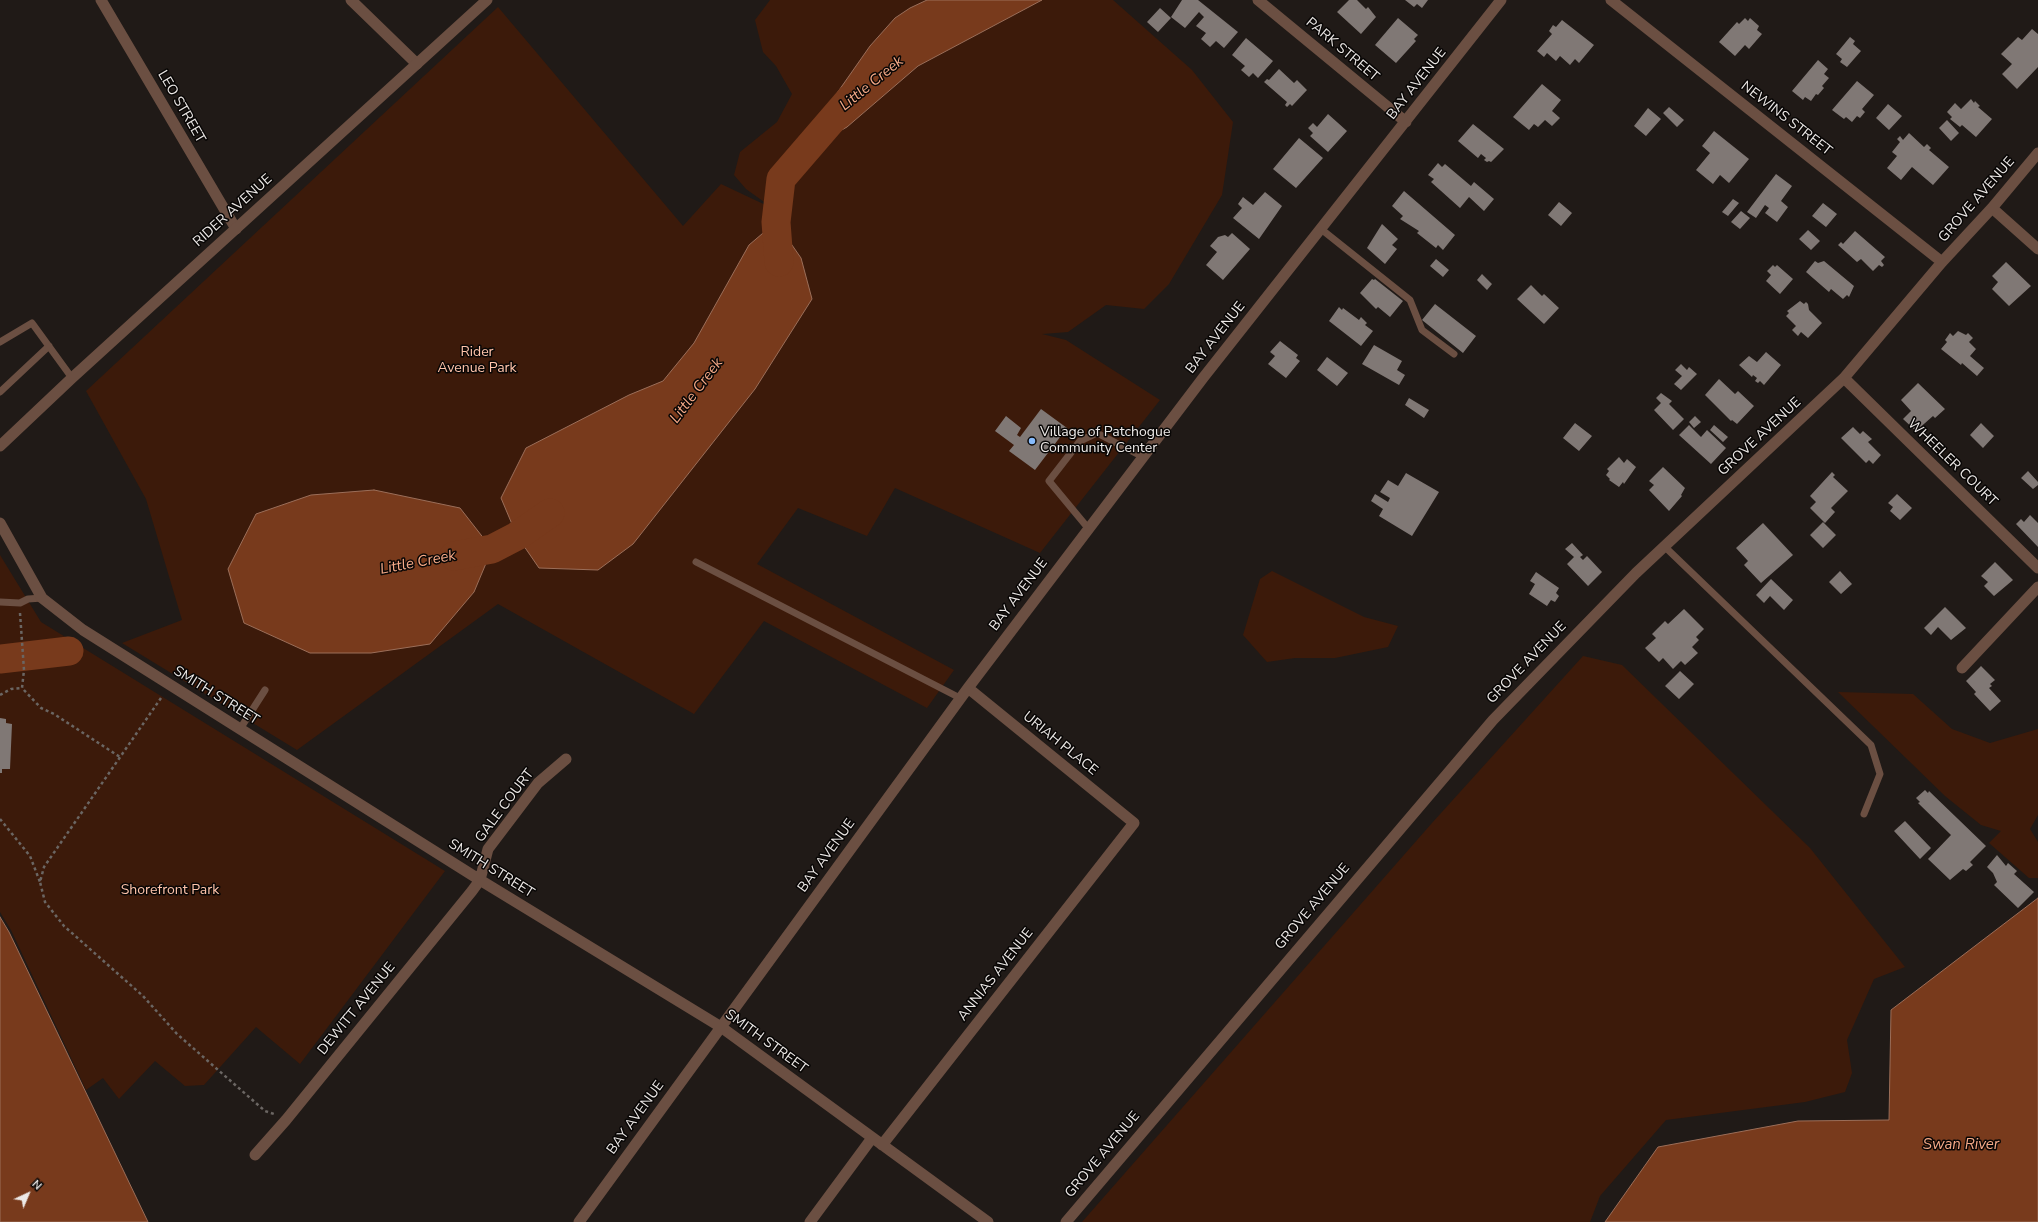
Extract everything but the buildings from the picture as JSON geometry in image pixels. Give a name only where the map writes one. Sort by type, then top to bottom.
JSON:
[{"type":"street","name":"LEO STREET","points":[[101,0],[236,229]]},
{"type":"street","points":[[350,0],[417,64]]},
{"type":"street","name":"RIDER AVENUE","points":[[0,446],[72,378],[487,0]]},
{"type":"street","name":"PARK STREET","points":[[1258,0],[1406,122]]},
{"type":"street","name":"BAY AVENUE","points":[[579,1222],[960,698],[1088,528],[1203,378],[1501,0]]},
{"type":"street","name":"NEWINS STREET","points":[[1611,0],[1942,262]]},
{"type":"street","name":"GROVE AVENUE","points":[[1066,1222],[1493,720],[1636,572],[1844,378],[1942,262],[1992,208],[2038,153]]},
{"type":"street","points":[[1992,208],[2038,249]]},
{"type":"street","name":"WHEELER COURT","points":[[1844,378],[2038,568]]},
{"type":"street","name":"SMITH STREET","points":[[0,524],[42,598],[83,630],[480,880],[721,1027],[988,1222]]},
{"type":"street","points":[[1962,668],[2038,587]]},
{"type":"street","name":"URIAH PLACE","points":[[968,688],[1134,823]]},
{"type":"street","name":"GALE COURT","points":[[480,880],[488,849],[538,783],[566,759]]},
{"type":"street","name":"ANNIAS AVENUE","points":[[882,1145],[1134,823]]},
{"type":"street","name":"DEWITT AVENUE","points":[[255,1156],[286,1120],[480,880]]},
{"type":"street","points":[[810,1222],[872,1138]]},
{"type":"lane","points":[[1321,229],[1410,300],[1422,330],[1454,354]]},
{"type":"lane","points":[[0,342],[32,323],[72,378]]},
{"type":"lane","points":[[0,392],[49,346]]},
{"type":"lane","points":[[1088,528],[1049,481],[1080,441],[1096,433],[1143,457]]},
{"type":"lane","points":[[1664,546],[1871,745],[1880,774],[1864,814]]},
{"type":"lane","points":[[696,562],[960,698]]},
{"type":"lane","points":[[0,602],[20,603],[42,598]]},
{"type":"lane","points":[[240,728],[265,690]]},
{"type":"path","points":[[20,603],[24,670],[22,688],[41,708],[54,714],[120,757]]},
{"type":"path","points":[[0,695],[11,689],[22,688]]},
{"type":"path","points":[[40,882],[44,867],[161,698]]},
{"type":"path","points":[[0,819],[30,856],[40,882],[45,902],[64,926],[143,996],[177,1034],[265,1111],[286,1120]]},
{"type":"green space","name":"Rider Avenue Park","points":[[770,0],[927,0],[910,8],[895,18],[870,46],[822,116],[847,127],[918,66],[1042,0],[1113,0],[1192,70],[1233,122],[1222,195],[1169,284],[1144,309],[1106,305],[1068,332],[1042,334],[1066,340],[1160,400],[1040,553],[895,488],[867,536],[798,508],[757,564],[954,670],[927,708],[764,621],[694,714],[498,604],[297,750],[122,643],[182,620],[146,499],[86,391],[498,7],[683,226],[721,184],[774,209],[746,189],[734,175],[740,152],[777,122],[792,94],[776,66],[763,52],[755,20]]},
{"type":"green space","name":"Shorefront Park","points":[[0,555],[41,622],[445,871],[300,1064],[256,1027],[204,1085],[185,1086],[155,1061],[119,1099],[103,1078],[86,1090],[11,930],[0,912]]},
{"type":"green space","points":[[1272,571],[1364,617],[1398,626],[1388,647],[1335,658],[1295,658],[1267,662],[1243,635],[1260,579]]},
{"type":"green space","points":[[1583,656],[1622,665],[1810,848],[1905,967],[1874,979],[1847,1040],[1852,1073],[1845,1092],[1805,1102],[1666,1120],[1600,1196],[1590,1222],[1082,1222],[1432,823]]},
{"type":"green space","points":[[1838,692],[1913,694],[1952,729],[1990,743],[2038,729],[2038,815],[2030,829],[2038,842],[2038,878],[2029,878],[1989,843],[2001,831],[1981,825],[1945,796]]},
{"type":"water","points":[[927,0],[1042,0],[918,66],[847,127],[826,139],[821,116],[870,46],[895,18],[910,8]]},
{"type":"water","points":[[776,222],[801,258],[812,299],[755,389],[633,544],[598,570],[539,568],[517,536],[501,498],[526,448],[629,395],[663,381],[694,343],[749,245]]},
{"type":"water","points":[[374,490],[460,508],[492,549],[474,592],[430,644],[371,653],[310,653],[244,623],[228,569],[256,514],[311,495]]},
{"type":"water","name":"Swan River","points":[[2038,898],[2038,1222],[1605,1222],[1658,1147],[1798,1121],[1889,1120],[1891,1010]]},
{"type":"water","points":[[0,917],[9,932],[148,1222],[0,1222]]},
{"type":"waterway","name":"Little Creek","points":[[779,262],[776,222],[781,179],[850,99]]},
{"type":"waterway","name":"Little Creek","points":[[454,556],[492,549],[517,536],[550,513]]},
{"type":"waterway","name":"Little Creek","points":[[0,659],[69,651]]},
{"type":"place","name":"Village of Patchogue Community Center","points":[[1032,441]]}]
